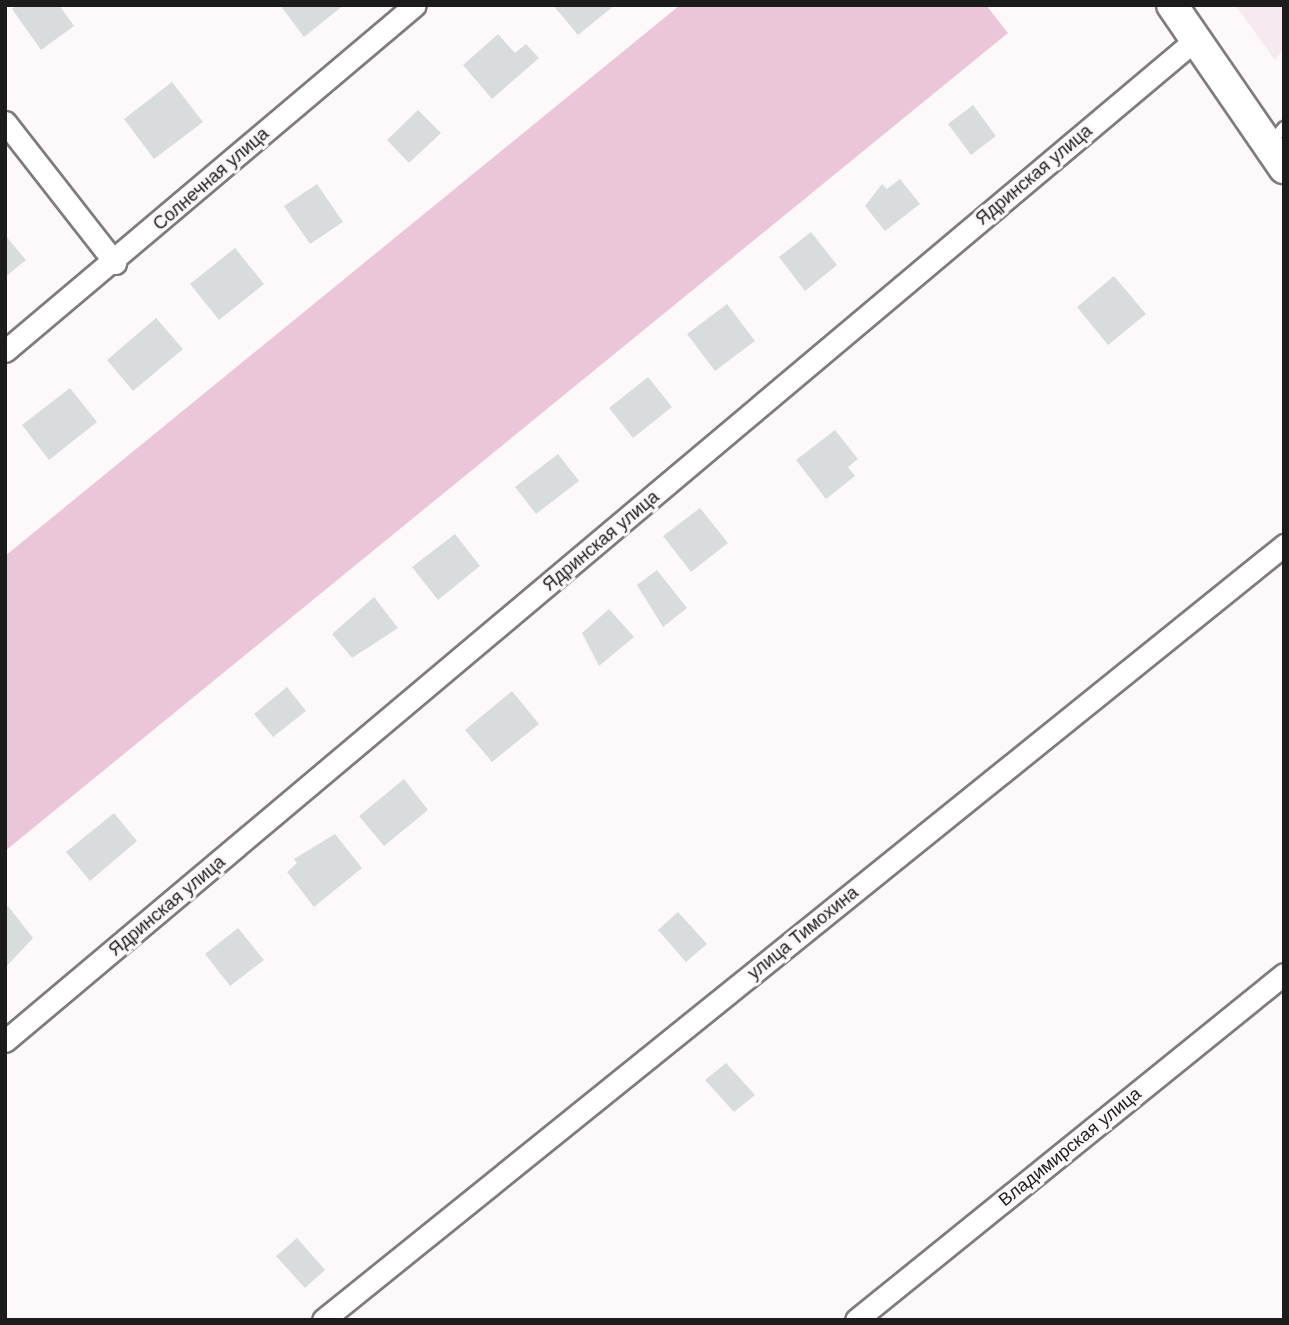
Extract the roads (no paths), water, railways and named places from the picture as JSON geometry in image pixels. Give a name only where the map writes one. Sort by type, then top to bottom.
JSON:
[{"type":"main road","points":[[1172,5],[1195,40],[1278,147]]},
{"type":"street","name":"Солнечная улица","points":[[5,351],[115,262],[415,5]]},
{"type":"street","name":"Ядринская улица","points":[[5,1041],[1195,40]]},
{"type":"street","points":[[5,122],[115,262]]},
{"type":"street","name":"улица Тимохина","points":[[323,1320],[1284,545]]},
{"type":"street","name":"Владимирская улица","points":[[856,1320],[1284,974]]}]
